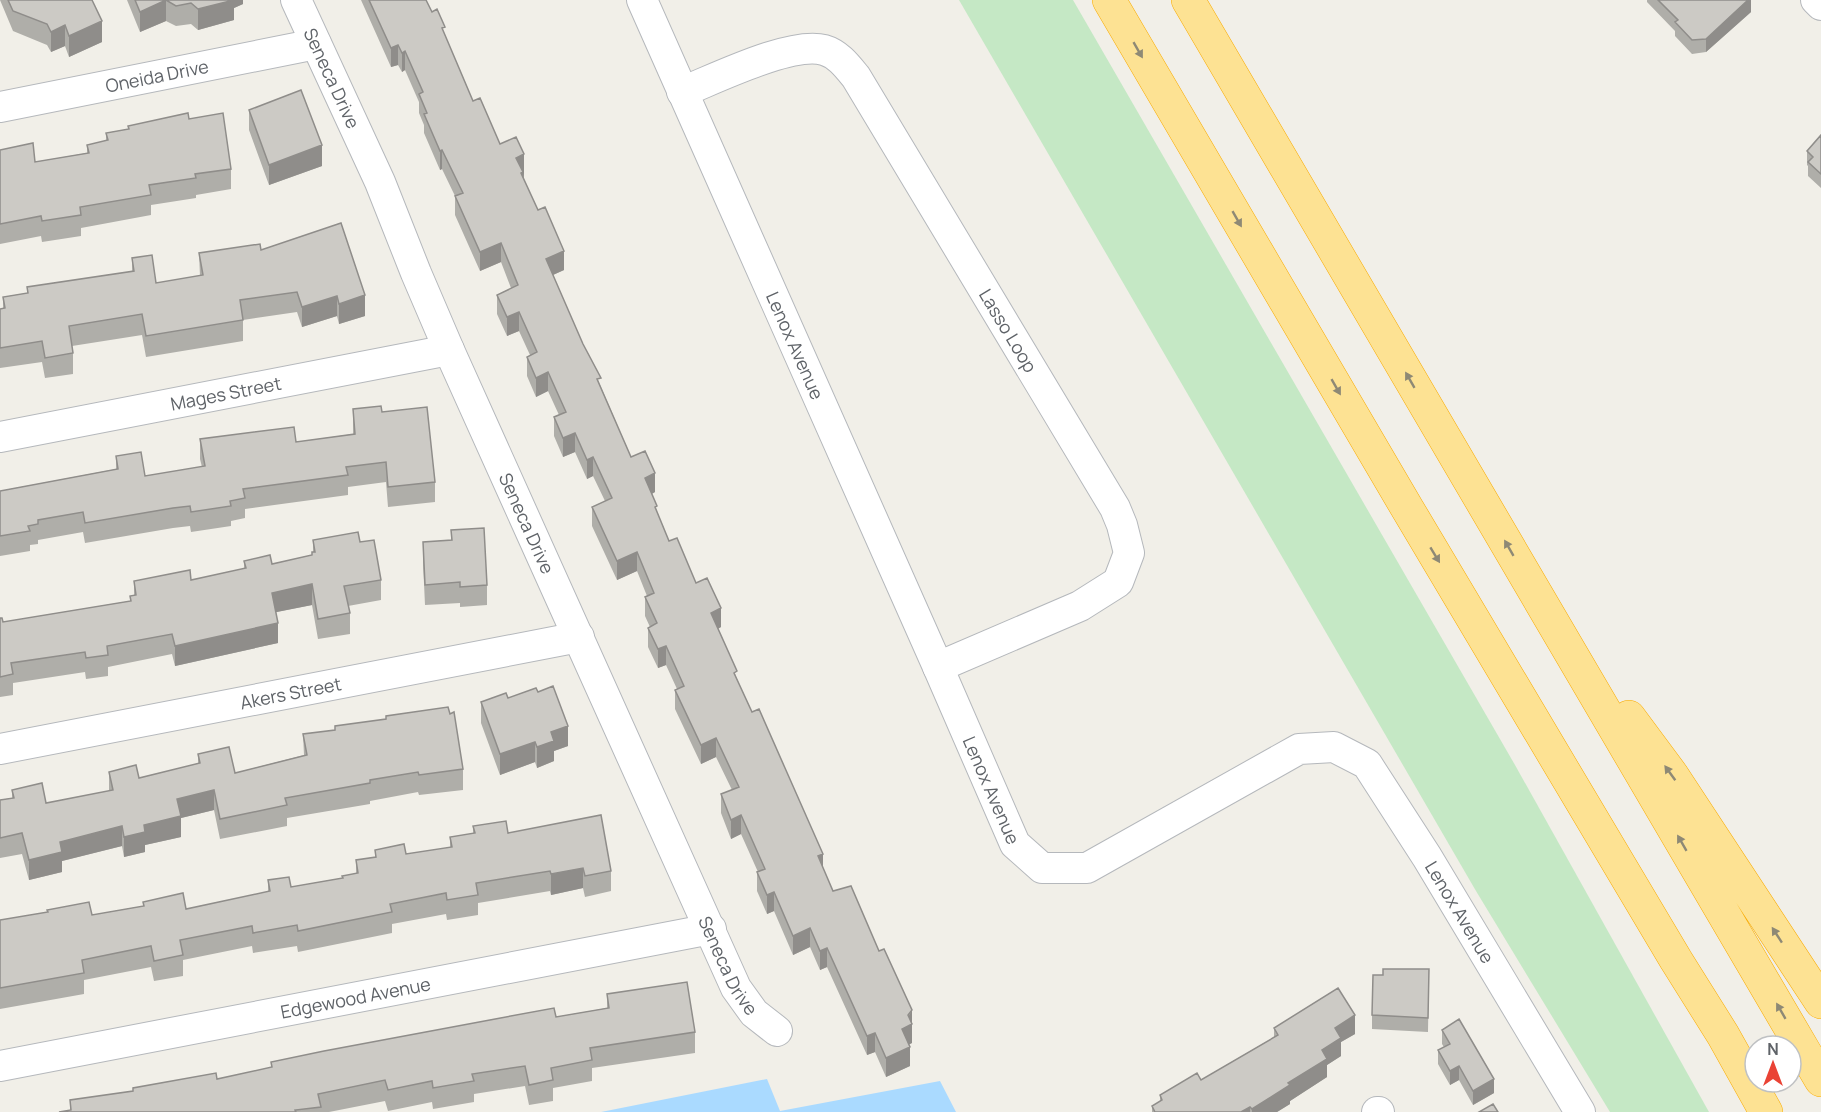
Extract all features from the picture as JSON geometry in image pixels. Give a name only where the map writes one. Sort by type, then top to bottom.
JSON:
[{"type":"highway","points":[[1109,0],[1413,519],[1723,1035],[1766,1112]]},
{"type":"highway","points":[[1188,0],[1821,1080]]},
{"type":"highway","points":[[1530,585],[1672,776],[1821,1002]]},
{"type":"highway","points":[[1723,1035],[1759,1112]]},
{"type":"street","name":"Seneca Drive","points":[[296,0],[380,182],[449,350],[736,988],[744,1002],[765,1023],[777,1031]]},
{"type":"street","name":"Lenox Avenue","points":[[642,0],[1015,844],[1042,868],[1087,867],[1299,749],[1334,747],[1367,764],[1427,857],[1580,1112]]},
{"type":"street","points":[[1816,0],[1821,5]]},
{"type":"street","name":"Oneida Drive","points":[[0,107],[316,44]]},
{"type":"street","name":"Lasso Loop","points":[[682,92],[777,55],[802,49],[824,50],[843,62],[856,77],[1116,508],[1129,553],[1118,582],[1080,606],[938,667]]},
{"type":"street","name":"Mages Street","points":[[0,436],[449,350]]},
{"type":"street","name":"Akers Street","points":[[0,748],[579,637]]},
{"type":"street","name":"Edgewood Avenue","points":[[0,1066],[711,929]]},
{"type":"green space","points":[[959,0],[1073,0],[1515,765],[1709,1112],[1610,1112],[1476,891]]},
{"type":"water","points":[[767,1079],[780,1111],[940,1081],[956,1112],[601,1112]]},
{"type":"building","points":[[8,0],[92,0],[102,21],[69,36],[65,25],[51,32],[47,24],[13,11]]},
{"type":"building","points":[[135,0],[166,0],[140,12]]},
{"type":"building","points":[[166,0],[234,0],[198,9],[191,3],[176,6]]},
{"type":"building","points":[[369,0],[426,0],[432,12],[437,9],[445,27],[442,28],[473,101],[480,98],[500,144],[516,137],[524,154],[516,158],[523,172],[521,173],[538,210],[545,207],[564,251],[546,259],[583,344],[601,378],[597,379],[631,457],[645,451],[655,473],[645,478],[669,541],[677,538],[696,583],[707,578],[721,608],[711,613],[737,671],[734,673],[752,712],[759,709],[823,854],[818,856],[833,891],[851,886],[879,951],[884,949],[912,1010],[908,1015],[912,1024],[902,1029],[910,1047],[886,1058],[875,1033],[867,1036],[827,948],[820,951],[810,928],[793,936],[774,892],[767,895],[757,872],[765,869],[741,815],[731,820],[721,794],[739,787],[716,738],[701,745],[675,690],[684,686],[666,646],[658,649],[648,628],[657,623],[645,597],[654,593],[637,552],[617,561],[592,507],[612,498],[593,457],[587,460],[575,433],[563,438],[554,417],[566,412],[548,372],[536,378],[527,357],[537,352],[519,312],[507,317],[497,295],[518,285],[501,243],[480,252],[455,196],[463,193],[442,150],[440,151],[424,114],[427,113],[419,94],[423,92],[405,51],[402,53],[398,45],[391,48]]},
{"type":"building","points":[[1658,0],[1748,0],[1706,39],[1692,40],[1675,22],[1678,20]]},
{"type":"building","points":[[301,90],[322,145],[269,165],[249,110]]},
{"type":"building","points":[[188,113],[189,119],[223,113],[231,169],[195,174],[196,178],[149,185],[151,195],[80,207],[81,215],[42,221],[41,216],[0,224],[0,150],[33,143],[35,162],[89,153],[87,145],[108,140],[106,133]]},
{"type":"building","points":[[1821,135],[1821,174],[1808,162],[1813,157],[1807,151]]},
{"type":"building","points":[[341,223],[365,295],[339,304],[337,296],[302,307],[297,292],[240,300],[243,320],[146,336],[142,314],[69,326],[73,353],[45,358],[42,341],[0,348],[0,309],[5,308],[3,297],[28,293],[27,287],[134,271],[132,258],[152,255],[156,283],[203,275],[199,253],[260,244],[261,250]]},
{"type":"building","points":[[381,406],[382,412],[427,407],[435,482],[388,487],[386,462],[346,467],[348,475],[243,489],[245,498],[230,501],[231,506],[191,512],[190,506],[85,523],[83,512],[38,520],[38,524],[28,526],[30,531],[0,536],[0,491],[118,469],[116,456],[141,452],[145,476],[205,466],[200,439],[294,427],[296,442],[355,434],[353,409]]},
{"type":"building","points":[[484,528],[487,585],[460,587],[460,582],[425,585],[423,542],[452,540],[451,530]]},
{"type":"building","points":[[358,532],[360,542],[374,540],[381,580],[344,586],[350,613],[318,619],[312,584],[272,593],[278,623],[175,646],[172,634],[107,646],[108,655],[86,658],[85,652],[11,663],[13,674],[0,677],[0,618],[3,622],[131,601],[130,596],[136,595],[134,581],[190,570],[191,580],[246,568],[244,561],[270,555],[272,564],[312,555],[312,552],[315,552],[313,540]]},
{"type":"building","points":[[553,686],[568,726],[551,732],[554,741],[537,747],[535,742],[500,754],[481,702],[506,693],[508,698],[536,688],[538,692]]},
{"type":"building","points":[[448,707],[450,714],[454,712],[463,769],[419,775],[418,772],[370,780],[370,783],[285,798],[287,805],[220,819],[214,790],[177,799],[181,816],[144,825],[145,832],[124,837],[122,826],[60,842],[62,852],[29,860],[22,833],[0,838],[0,800],[14,798],[12,790],[42,783],[46,803],[113,790],[109,772],[136,765],[139,778],[200,763],[198,754],[229,747],[235,773],[307,755],[303,734],[335,730],[335,726],[386,719],[386,716]]},
{"type":"building","points":[[601,815],[611,871],[585,876],[583,868],[476,883],[478,895],[447,900],[446,893],[390,904],[392,912],[298,931],[297,925],[253,933],[252,926],[180,940],[183,955],[154,961],[151,946],[82,960],[84,973],[0,988],[0,920],[89,902],[92,915],[144,906],[143,902],[183,893],[186,909],[270,891],[268,880],[289,877],[291,887],[343,878],[342,876],[358,873],[356,860],[376,857],[375,850],[404,844],[406,854],[452,847],[450,837],[475,833],[473,826],[506,821],[508,833]]},
{"type":"building","points":[[1383,969],[1429,969],[1428,1018],[1372,1015],[1373,975],[1383,975]]},
{"type":"building","points":[[687,982],[695,1032],[590,1048],[592,1060],[551,1068],[553,1080],[529,1085],[525,1066],[472,1074],[474,1081],[433,1088],[432,1081],[388,1090],[385,1080],[318,1094],[321,1107],[295,1110],[296,1112],[59,1112],[71,1110],[70,1100],[133,1091],[133,1088],[216,1073],[217,1079],[272,1067],[271,1062],[324,1051],[554,1008],[556,1017],[609,1008],[607,994]]},
{"type":"building","points":[[1338,988],[1355,1015],[1335,1028],[1341,1038],[1322,1050],[1327,1059],[1288,1083],[1290,1085],[1252,1109],[1250,1107],[1241,1112],[1155,1112],[1152,1106],[1162,1100],[1160,1095],[1197,1073],[1201,1080],[1278,1035],[1274,1028]]},
{"type":"building","points":[[1459,1019],[1494,1079],[1473,1091],[1459,1066],[1450,1071],[1438,1050],[1450,1044],[1442,1030]]},
{"type":"building","points":[[1493,1104],[1498,1112],[1479,1112]]}]
